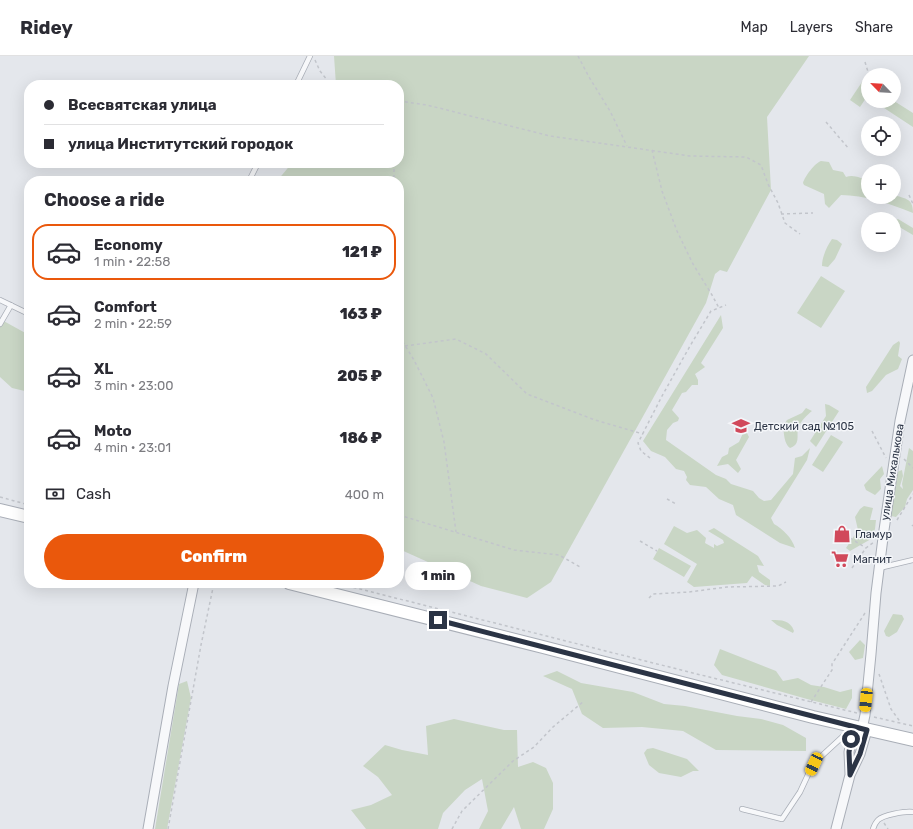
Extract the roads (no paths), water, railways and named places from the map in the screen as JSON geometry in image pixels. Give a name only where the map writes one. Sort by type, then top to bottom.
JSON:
[{"type":"street","name":"улица Михалькова","points":[[861,728],[865,715],[878,568],[900,421],[913,360]]},
{"type":"street","points":[[0,510],[24,516]]},
{"type":"street","points":[[148,829],[173,686],[193,588]]},
{"type":"street","points":[[309,588],[913,740]]},
{"type":"street","points":[[850,775],[849,752],[861,728]]},
{"type":"street","points":[[836,829],[850,775],[860,754],[861,728]]},
{"type":"lane","points":[[298,80],[310,56]]},
{"type":"lane","points":[[0,300],[24,312]]},
{"type":"lane","points":[[0,324],[11,305]]},
{"type":"lane","points":[[878,568],[913,560]]},
{"type":"lane","points":[[742,809],[782,819],[800,792],[814,764],[861,728]]},
{"type":"lane","points":[[873,829],[877,821],[882,818],[908,811],[913,812]]},
{"type":"place","name":"Детский сад №105","points":[[741,426]]},
{"type":"place","name":"Гламур","points":[[842,534]]},
{"type":"place","name":"Магнит","points":[[840,559]]}]
